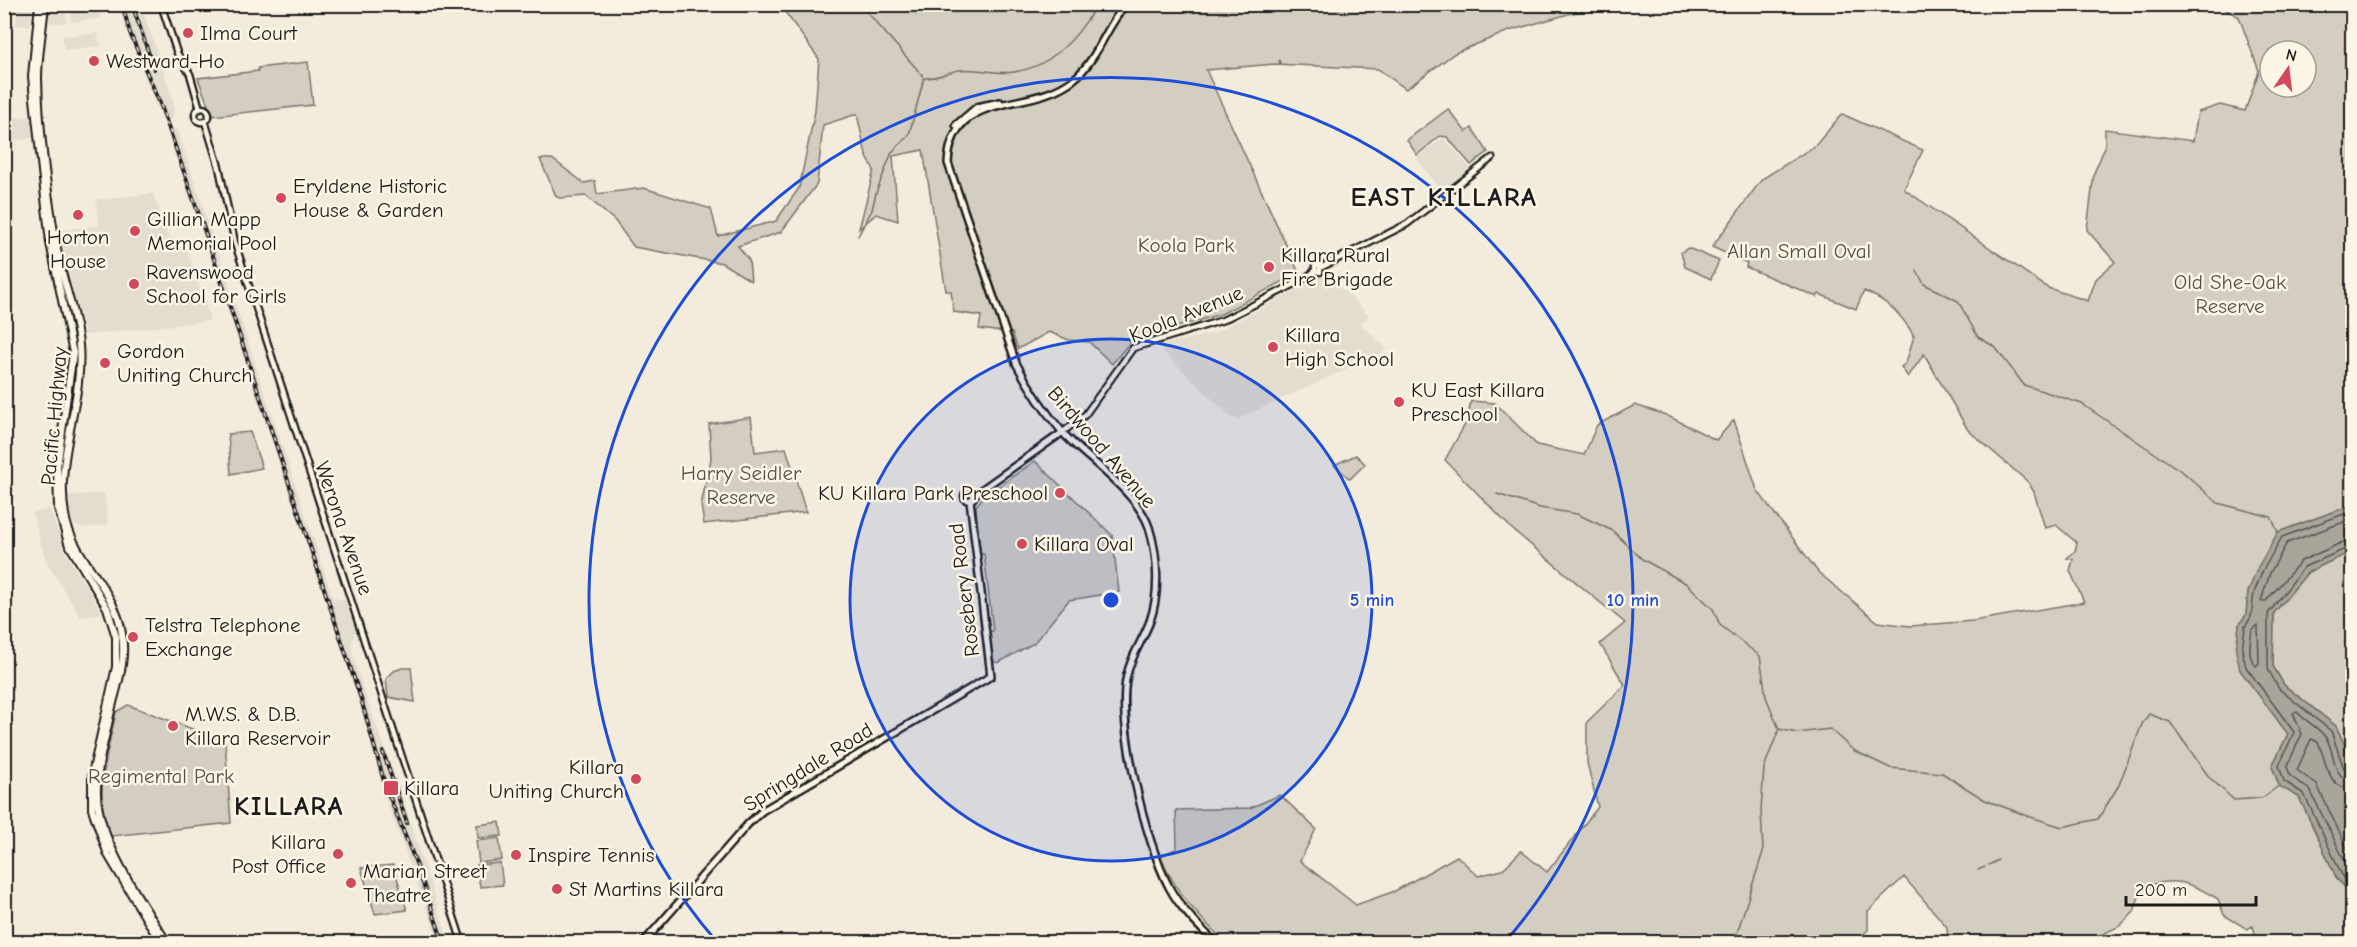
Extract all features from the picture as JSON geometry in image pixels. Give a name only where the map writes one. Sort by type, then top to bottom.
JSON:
[{"type":"highway","name":"Pacific Highway","points":[[39,4],[32,76],[34,99],[50,243],[73,353],[57,466],[57,508],[68,543],[111,616],[117,645],[116,667],[92,774],[92,809],[96,826],[108,855],[160,942]]},
{"type":"highway","name":"Pacific Highway","points":[[45,4],[38,75],[40,99],[56,243],[79,345],[78,380],[64,468],[64,508],[71,536],[117,613],[123,636],[123,669],[99,771],[98,809],[110,846],[166,942]]},
{"type":"main road","name":"Birdwood Avenue","points":[[1126,4],[1085,69],[1064,86],[1029,99],[976,107],[960,120],[948,138],[945,149],[946,174],[969,226],[1016,363],[1027,384],[1063,432],[1125,493],[1144,517],[1152,543],[1156,593],[1150,622],[1130,666],[1125,683],[1125,712],[1132,765],[1144,823],[1162,873],[1179,902],[1215,942]]},
{"type":"main road","name":"Koola Avenue","points":[[972,498],[1063,432]]},
{"type":"main road","name":"Rosebery Road","points":[[972,498],[991,676]]},
{"type":"main road","name":"Springdale Road","points":[[644,942],[762,811],[991,676]]},
{"type":"street","points":[[160,4],[175,49],[189,71],[200,109]]},
{"type":"street","points":[[200,109],[205,110],[208,114],[205,121],[196,118],[196,113],[200,109]]},
{"type":"street","name":"Werona Avenue","points":[[205,121],[219,167],[235,243],[462,942]]},
{"type":"street","name":"Koola Avenue","points":[[1063,432],[1084,415],[1133,348],[1223,320],[1301,281],[1315,271],[1317,264],[1322,267],[1407,224],[1492,158]]},
{"type":"shaded area","points":[[71,4],[97,5],[102,18],[71,22]]},
{"type":"shaded area","points":[[18,5],[32,5],[31,23],[28,26],[16,25]]},
{"type":"shaded area","points":[[49,5],[65,5],[67,22],[50,24]]},
{"type":"shaded area","points":[[119,5],[141,5],[174,102],[173,119],[164,122],[153,99]]},
{"type":"shaded area","points":[[97,33],[101,46],[64,50],[62,36]]},
{"type":"shaded area","points":[[30,116],[33,138],[5,142],[5,119]]},
{"type":"shaded area","points":[[177,128],[333,598],[345,600],[356,629],[351,646],[362,686],[400,790],[449,942],[439,942],[385,797],[362,709],[167,130]]},
{"type":"shaded area","points":[[1443,138],[1472,170],[1449,189],[1439,188],[1416,158]]},
{"type":"shaded area","name":"Ravenswood School for Girls","points":[[153,193],[167,234],[186,246],[210,318],[209,321],[85,335],[62,250],[60,230],[99,226],[96,200]]},
{"type":"shaded area","name":"Killara High School","points":[[1326,274],[1369,315],[1361,324],[1387,349],[1384,352],[1238,419],[1231,417],[1160,349],[1161,345],[1214,333]]},
{"type":"shaded area","points":[[104,493],[108,525],[83,528],[75,525],[70,519],[67,496]]},
{"type":"shaded area","points":[[50,509],[65,551],[102,613],[80,617],[46,561],[32,513]]},
{"type":"green space","name":"Koola Park","points":[[780,5],[1600,5],[1509,31],[1455,53],[1406,89],[1378,69],[1275,64],[1206,70],[1299,273],[1221,314],[1132,340],[1112,364],[1089,342],[1069,340],[1049,332],[1018,349],[1012,333],[979,329],[981,316],[954,312],[951,291],[946,291],[923,150],[893,156],[898,221],[876,214],[859,229],[874,170],[866,155],[857,114],[823,125],[817,184],[781,232],[738,246],[749,260],[751,281],[722,263],[634,247],[615,221],[586,196],[559,198],[556,196],[540,159],[552,159],[584,183],[595,181],[597,194],[644,188],[711,209],[718,236],[776,221],[799,188],[815,111],[819,59]]},
{"type":"green space","points":[[2199,5],[2352,5],[2352,505],[2278,532],[2248,592],[2246,615],[2239,625],[2240,670],[2288,734],[2272,766],[2279,786],[2299,797],[2337,879],[2352,894],[2352,942],[2257,942],[2253,926],[2247,929],[2224,915],[2218,899],[2181,882],[2164,882],[2142,887],[2134,912],[2120,926],[2086,942],[1948,942],[1947,927],[1904,877],[1868,911],[1868,930],[1854,942],[1226,942],[1197,913],[1173,881],[1161,856],[1177,848],[1176,810],[1250,808],[1280,795],[1316,829],[1300,861],[1356,905],[1395,891],[1457,856],[1478,876],[1502,870],[1521,851],[1547,872],[1598,807],[1587,763],[1587,722],[1625,685],[1600,644],[1625,623],[1512,529],[1445,460],[1467,421],[1471,401],[1495,403],[1537,445],[1584,455],[1597,425],[1635,405],[1666,415],[1716,440],[1734,420],[1757,490],[1818,572],[1878,622],[1910,626],[1973,621],[2084,602],[2070,571],[2073,559],[2067,558],[2075,551],[2077,543],[2056,525],[2045,528],[2034,492],[2028,482],[1968,430],[1924,354],[1908,377],[1901,367],[1906,363],[1914,336],[1893,309],[1864,291],[1856,309],[1819,294],[1817,297],[1746,267],[1747,263],[1712,247],[1762,179],[1815,146],[1842,114],[1923,150],[1904,189],[2048,288],[2088,301],[2096,279],[2115,262],[2087,230],[2094,173],[2105,147],[2105,129],[2193,141],[2198,112],[2220,105],[2245,111],[2258,74],[2258,99],[2318,99],[2318,39],[2258,39],[2258,68],[2239,17],[2221,7]]},
{"type":"green space","points":[[308,62],[313,105],[212,116],[198,78],[258,71],[258,68]]},
{"type":"green space","points":[[1448,109],[1466,132],[1472,128],[1488,152],[1471,165],[1447,137],[1440,136],[1417,155],[1407,140]]},
{"type":"green space","points":[[1688,248],[1719,261],[1711,279],[1685,267],[1681,252]]},
{"type":"green space","name":"Harry Seidler Reserve","points":[[751,417],[755,452],[786,448],[806,512],[704,524],[701,505],[711,459],[709,424]]},
{"type":"green space","points":[[250,432],[262,468],[231,474],[228,434]]},
{"type":"green space","points":[[1356,455],[1365,464],[1350,479],[1334,465]]},
{"type":"green space","points":[[1035,461],[1112,535],[1119,592],[1069,600],[1034,643],[998,663],[993,661],[989,632],[993,631],[984,554],[980,554],[976,506],[983,497]]},
{"type":"green space","points":[[2352,551],[2352,778],[2345,746],[2336,726],[2284,685],[2273,666],[2274,613],[2308,572]]},
{"type":"green space","points":[[411,668],[415,702],[388,697],[386,679],[394,671]]},
{"type":"green space","name":"Regimental Park","points":[[128,705],[225,741],[231,823],[111,836],[105,821],[103,806],[103,774],[116,712]]},
{"type":"green space","points":[[500,822],[502,836],[478,838],[477,825]]},
{"type":"green space","points":[[499,838],[502,860],[479,863],[476,841]]},
{"type":"green space","points":[[500,863],[503,885],[480,887],[477,865]]},
{"type":"green space","points":[[393,865],[407,910],[375,914],[361,868]]},
{"type":"water","points":[[2352,505],[2352,551],[2308,572],[2274,613],[2273,666],[2284,685],[2336,726],[2345,746],[2352,778],[2352,894],[2337,879],[2299,797],[2279,786],[2272,766],[2288,734],[2240,670],[2236,651],[2239,625],[2246,615],[2248,592],[2258,567],[2278,532]]},
{"type":"waterway","points":[[860,4],[923,76]]},
{"type":"waterway","points":[[858,236],[872,210],[892,152],[909,135],[924,78],[966,69],[1000,73],[1014,72],[1040,64],[1052,57],[1073,38],[1097,4]]},
{"type":"waterway","points":[[1279,60],[1280,64]]},
{"type":"waterway","points":[[1917,271],[1924,284],[1958,301],[1978,337],[1995,347],[2024,385],[2082,404],[2184,473],[2218,503],[2271,517],[2278,532]]},
{"type":"waterway","points":[[1497,494],[1540,508],[1577,514],[1613,531],[1642,559],[1687,584],[1713,609],[1720,625],[1760,656],[1766,697],[1779,729]]},
{"type":"waterway","points":[[1725,942],[1737,933],[1763,852],[1761,810],[1764,768],[1779,729],[1797,733],[1830,729],[1853,750],[1890,768],[1942,773],[1985,800],[2062,827],[2098,819],[2119,785],[2142,724],[2149,714],[2170,722],[2209,777],[2234,800],[2262,798],[2280,785]]},
{"type":"waterway","points":[[1989,865],[1998,860]]},
{"type":"waterway","points":[[1978,870],[1985,867]]},
{"type":"waterway","points":[[1632,942],[1687,934],[1716,942]]},
{"type":"railway","points":[[122,4],[130,33],[161,106],[205,232],[361,699],[386,788],[416,863],[443,942]]},
{"type":"railway","points":[[132,4],[154,69]]},
{"type":"railway","points":[[383,752],[407,823]]},
{"type":"place","name":"Ilma Court","points":[[188,33]]},
{"type":"place","name":"Westward-Ho","points":[[94,61]]},
{"type":"place","name":"Eryldene Historic House & Garden","points":[[281,198]]},
{"type":"place","name":"Horton House","points":[[78,215]]},
{"type":"place","name":"Gillian Mapp Memorial Pool","points":[[135,231]]},
{"type":"place","name":"Killara Rural Fire Brigade","points":[[1269,267]]},
{"type":"place","name":"Ravenswood School for Girls","points":[[134,284]]},
{"type":"place","name":"Killara High School","points":[[1273,347]]},
{"type":"place","name":"Gordon Uniting Church","points":[[105,363]]},
{"type":"place","name":"KU East Killara Preschool","points":[[1399,402]]},
{"type":"place","name":"KU Killara Park Preschool","points":[[1060,493]]},
{"type":"place","name":"Killara Oval","points":[[1022,544]]},
{"type":"place","name":"Telstra Telephone Exchange","points":[[133,637]]},
{"type":"place","name":"M.W.S. & D.B. Killara Reservoir","points":[[173,726]]},
{"type":"place","name":"Killara Uniting Church","points":[[636,779]]},
{"type":"place","name":"Killara","points":[[391,788]]},
{"type":"place","name":"Killara Post Office","points":[[338,854]]},
{"type":"place","name":"Inspire Tennis","points":[[516,855]]},
{"type":"place","name":"Marian Street Theatre","points":[[351,883]]},
{"type":"place","name":"St Martins Killara","points":[[557,889]]},
{"type":"district","name":"EAST KILLARA","points":[[1444,197]]},
{"type":"district","name":"KILLARA","points":[[289,806]]},
{"type":"park label","name":"Allan Small Oval","points":[[1799,251]]},
{"type":"park label","name":"Old She-Oak Reserve","points":[[2230,294]]}]
